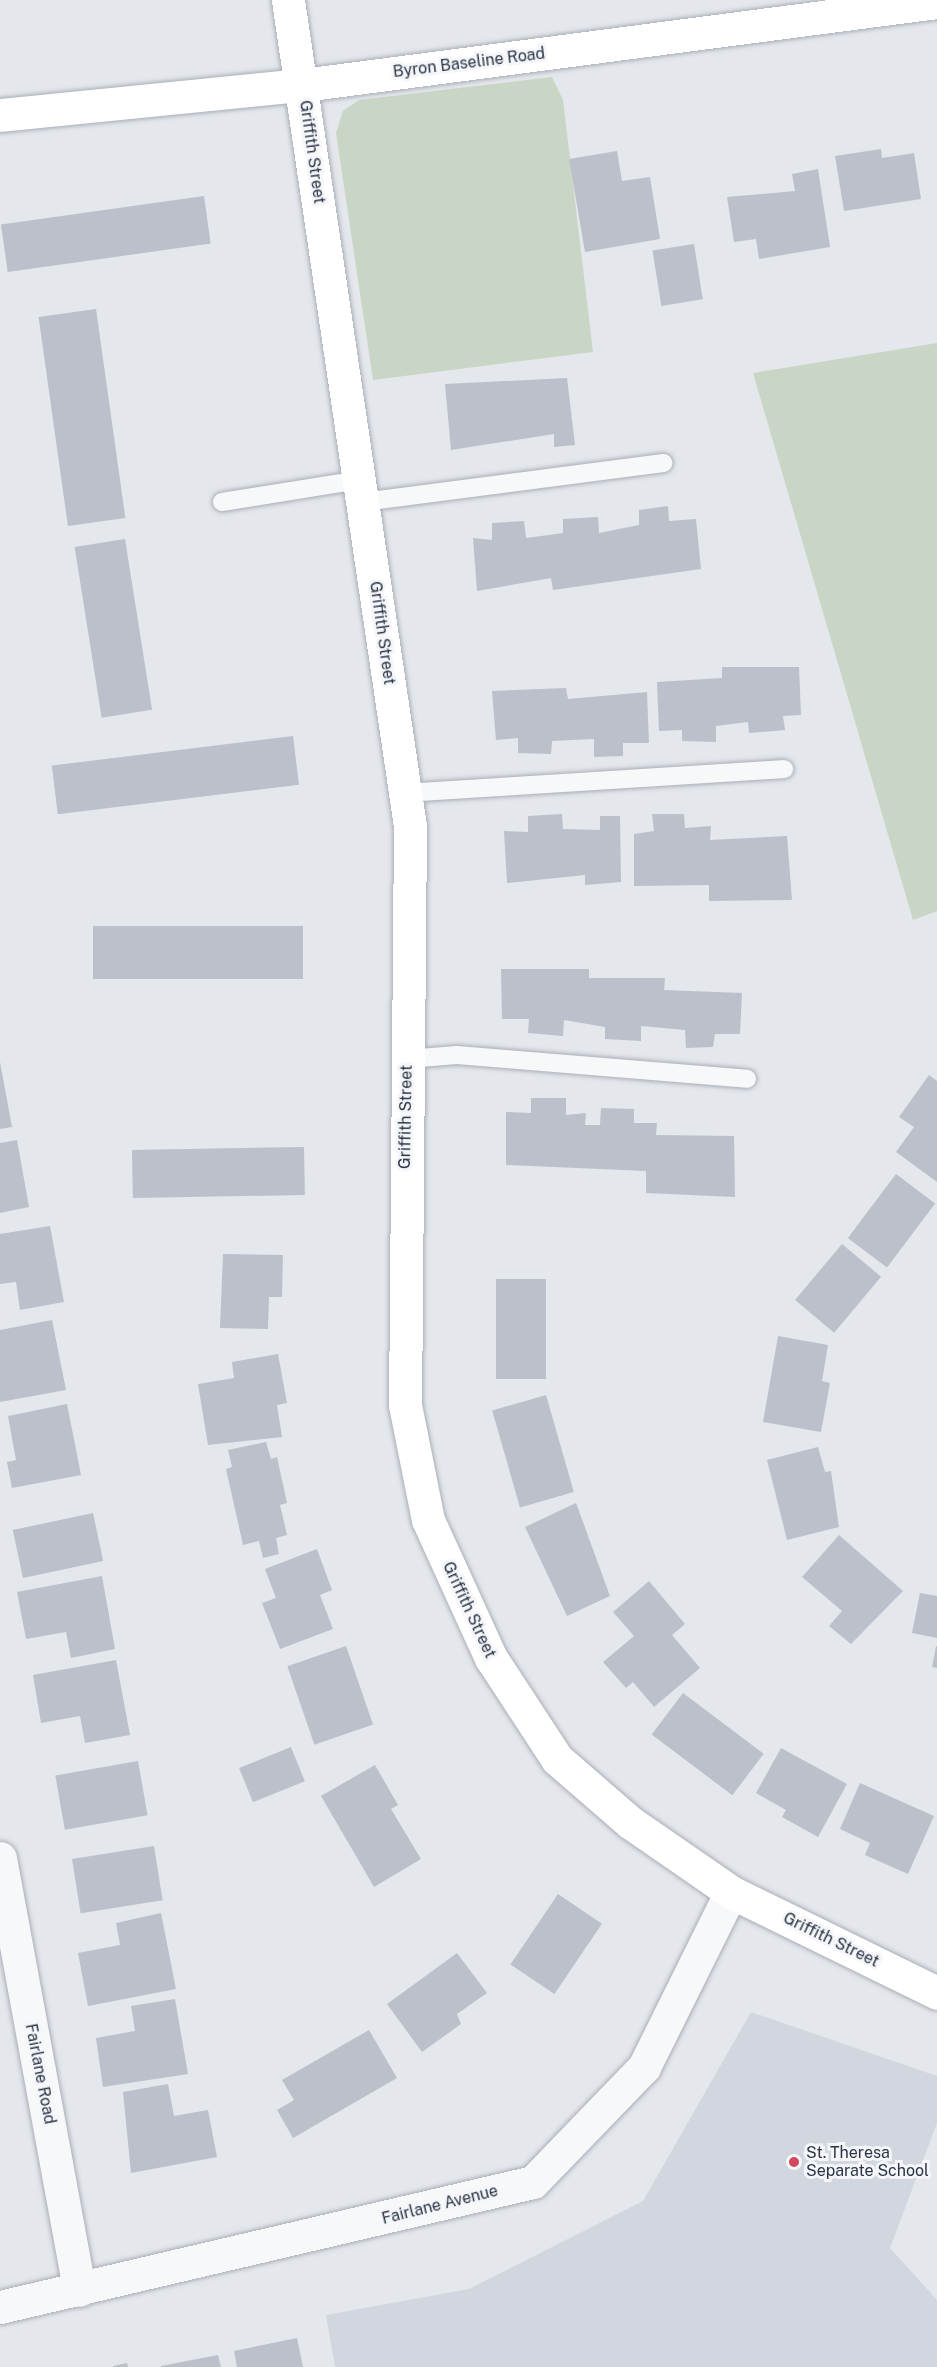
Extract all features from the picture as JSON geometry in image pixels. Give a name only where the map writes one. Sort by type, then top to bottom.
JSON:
[{"type":"street","name":"Griffith Street","points":[[288,0],[303,85],[410,826],[405,1405],[428,1520],[491,1658],[557,1759],[631,1823],[730,1892],[937,1993]]},
{"type":"street","name":"Byron Baseline Road","points":[[0,115],[303,85],[937,2]]},
{"type":"street","name":"Fairlane Road","points":[[0,1858],[79,2290]]},
{"type":"street","name":"Fairlane Avenue","points":[[0,2307],[533,2182],[644,2067],[730,1892]]},
{"type":"lane","points":[[222,502],[663,463]]},
{"type":"lane","points":[[405,792],[784,770]]},
{"type":"lane","points":[[407,1059],[457,1055],[747,1078]]},
{"type":"shaded area","name":"St. Theresa Separate School","points":[[751,2012],[937,2076],[937,2123],[890,2248],[937,2300],[937,2367],[335,2367],[326,2315],[469,2289],[643,2201]]},
{"type":"green space","points":[[552,77],[563,100],[593,352],[373,380],[336,133],[343,111],[359,100]]},
{"type":"green space","points":[[937,343],[937,911],[913,920],[753,373]]},
{"type":"building","points":[[881,149],[882,158],[914,153],[921,199],[844,211],[835,156]]},
{"type":"building","points":[[617,151],[622,181],[650,177],[660,239],[585,252],[569,159]]},
{"type":"building","points":[[818,169],[830,247],[759,259],[756,239],[734,242],[727,197],[795,191],[792,174]]},
{"type":"building","points":[[204,196],[211,244],[8,272],[1,225]]},
{"type":"building","points":[[694,244],[703,299],[661,306],[653,251]]},
{"type":"building","points":[[96,309],[125,518],[68,526],[39,317]]},
{"type":"building","points":[[567,378],[575,445],[554,447],[554,434],[451,450],[445,384]]},
{"type":"building","points":[[668,506],[669,521],[696,519],[701,569],[553,590],[551,578],[477,591],[473,538],[492,540],[492,523],[524,521],[526,538],[563,533],[563,519],[598,517],[599,533],[639,525],[639,510]]},
{"type":"building","points":[[125,539],[152,710],[102,718],[75,547]]},
{"type":"building","points":[[722,667],[799,667],[801,715],[783,716],[785,730],[749,733],[748,722],[716,726],[716,742],[682,741],[682,730],[659,731],[657,682],[722,678]]},
{"type":"building","points":[[566,688],[568,699],[647,692],[649,743],[623,743],[623,756],[594,757],[594,739],[552,741],[551,754],[518,753],[518,738],[496,740],[492,691]]},
{"type":"building","points":[[293,736],[299,785],[58,814],[52,766]]},
{"type":"building","points":[[562,814],[563,829],[600,830],[600,816],[620,816],[621,882],[585,885],[585,875],[507,883],[504,831],[528,832],[528,816]]},
{"type":"building","points":[[652,814],[684,814],[685,828],[711,826],[710,840],[787,836],[792,900],[709,901],[709,885],[634,886],[634,834],[654,831]]},
{"type":"building","points":[[93,926],[303,926],[303,979],[93,979]]},
{"type":"building","points":[[501,969],[589,969],[589,978],[665,978],[664,990],[742,993],[740,1034],[715,1034],[713,1047],[686,1048],[685,1030],[641,1026],[641,1041],[605,1039],[605,1027],[564,1020],[563,1036],[528,1033],[529,1019],[502,1019]]},
{"type":"building","points":[[0,1062],[12,1127],[0,1129]]},
{"type":"building","points":[[929,1075],[937,1081],[937,1182],[896,1152],[914,1127],[899,1117]]},
{"type":"building","points":[[531,1098],[566,1098],[566,1115],[586,1113],[585,1125],[600,1125],[601,1108],[634,1109],[634,1123],[657,1123],[656,1135],[734,1136],[735,1197],[646,1193],[646,1171],[506,1165],[506,1112],[531,1113]]},
{"type":"building","points":[[17,1140],[29,1207],[0,1213],[0,1143]]},
{"type":"building","points":[[304,1147],[305,1195],[133,1198],[132,1150]]},
{"type":"building","points":[[896,1174],[935,1203],[887,1267],[848,1238]]},
{"type":"building","points":[[50,1226],[64,1302],[20,1310],[16,1282],[0,1284],[0,1234]]},
{"type":"building","points":[[842,1244],[881,1277],[834,1333],[795,1300]]},
{"type":"building","points":[[223,1254],[283,1255],[282,1297],[269,1297],[268,1329],[220,1328]]},
{"type":"building","points":[[496,1279],[546,1279],[546,1379],[496,1379]]},
{"type":"building","points":[[52,1320],[66,1390],[0,1402],[0,1330]]},
{"type":"building","points":[[778,1336],[828,1345],[822,1381],[830,1383],[821,1432],[763,1422]]},
{"type":"building","points":[[278,1354],[287,1403],[277,1405],[282,1437],[208,1445],[198,1384],[234,1378],[232,1362]]},
{"type":"building","points":[[546,1395],[574,1492],[520,1508],[492,1410]]},
{"type":"building","points":[[67,1404],[81,1475],[12,1488],[7,1462],[16,1460],[8,1416]]},
{"type":"building","points":[[266,1442],[271,1459],[277,1457],[287,1503],[280,1505],[287,1535],[276,1538],[279,1554],[263,1558],[259,1541],[243,1545],[226,1469],[232,1467],[228,1450]]},
{"type":"building","points":[[818,1447],[825,1472],[831,1471],[839,1527],[787,1540],[767,1460]]},
{"type":"building","points":[[576,1503],[610,1596],[567,1616],[525,1527]]},
{"type":"building","points":[[93,1513],[103,1561],[23,1578],[13,1530]]},
{"type":"building","points":[[839,1535],[903,1591],[851,1644],[829,1626],[842,1611],[802,1577]]},
{"type":"building","points":[[317,1549],[332,1590],[320,1595],[333,1629],[280,1649],[262,1603],[276,1598],[265,1569]]},
{"type":"building","points":[[102,1576],[115,1649],[71,1658],[66,1632],[26,1639],[17,1592]]},
{"type":"building","points":[[649,1581],[685,1624],[672,1635],[700,1668],[654,1707],[633,1682],[626,1688],[603,1662],[634,1636],[613,1612]]},
{"type":"building","points":[[920,1593],[937,1596],[937,1638],[912,1633]]},
{"type":"building","points":[[346,1646],[373,1724],[314,1745],[287,1666]]},
{"type":"building","points":[[937,1646],[937,1668],[932,1667]]},
{"type":"building","points":[[116,1660],[130,1735],[85,1743],[80,1716],[41,1723],[33,1675]]},
{"type":"building","points":[[683,1693],[764,1754],[732,1795],[652,1735]]},
{"type":"building","points":[[291,1747],[305,1781],[253,1802],[239,1768]]},
{"type":"building","points":[[781,1748],[847,1784],[818,1837],[782,1817],[786,1810],[756,1793]]},
{"type":"building","points":[[138,1761],[148,1815],[65,1830],[55,1776]]},
{"type":"building","points":[[375,1765],[398,1805],[391,1809],[421,1859],[374,1887],[321,1796]]},
{"type":"building","points":[[860,1783],[934,1816],[908,1874],[865,1855],[870,1843],[840,1829]]},
{"type":"building","points":[[154,1846],[163,1900],[81,1913],[72,1859]]},
{"type":"building","points":[[558,1894],[602,1924],[554,1994],[510,1964]]},
{"type":"building","points":[[161,1913],[176,1989],[88,2006],[78,1953],[120,1945],[116,1923]]},
{"type":"building","points":[[457,1953],[487,1993],[457,2014],[461,2024],[422,2052],[387,2004]]},
{"type":"building","points":[[175,1999],[188,2074],[103,2087],[96,2038],[135,2031],[131,2006]]},
{"type":"building","points":[[369,2030],[397,2078],[293,2138],[277,2110],[294,2100],[282,2080]]},
{"type":"building","points":[[168,2084],[174,2116],[208,2110],[217,2157],[131,2173],[123,2092]]},
{"type":"building","points":[[297,2338],[303,2367],[237,2367],[234,2351]]},
{"type":"building","points":[[218,2355],[221,2367],[161,2367],[161,2366]]},
{"type":"building","points":[[127,2363],[128,2367],[113,2367],[113,2366]]},
{"type":"place","name":"St. Theresa Separate School","points":[[794,2162]]}]
